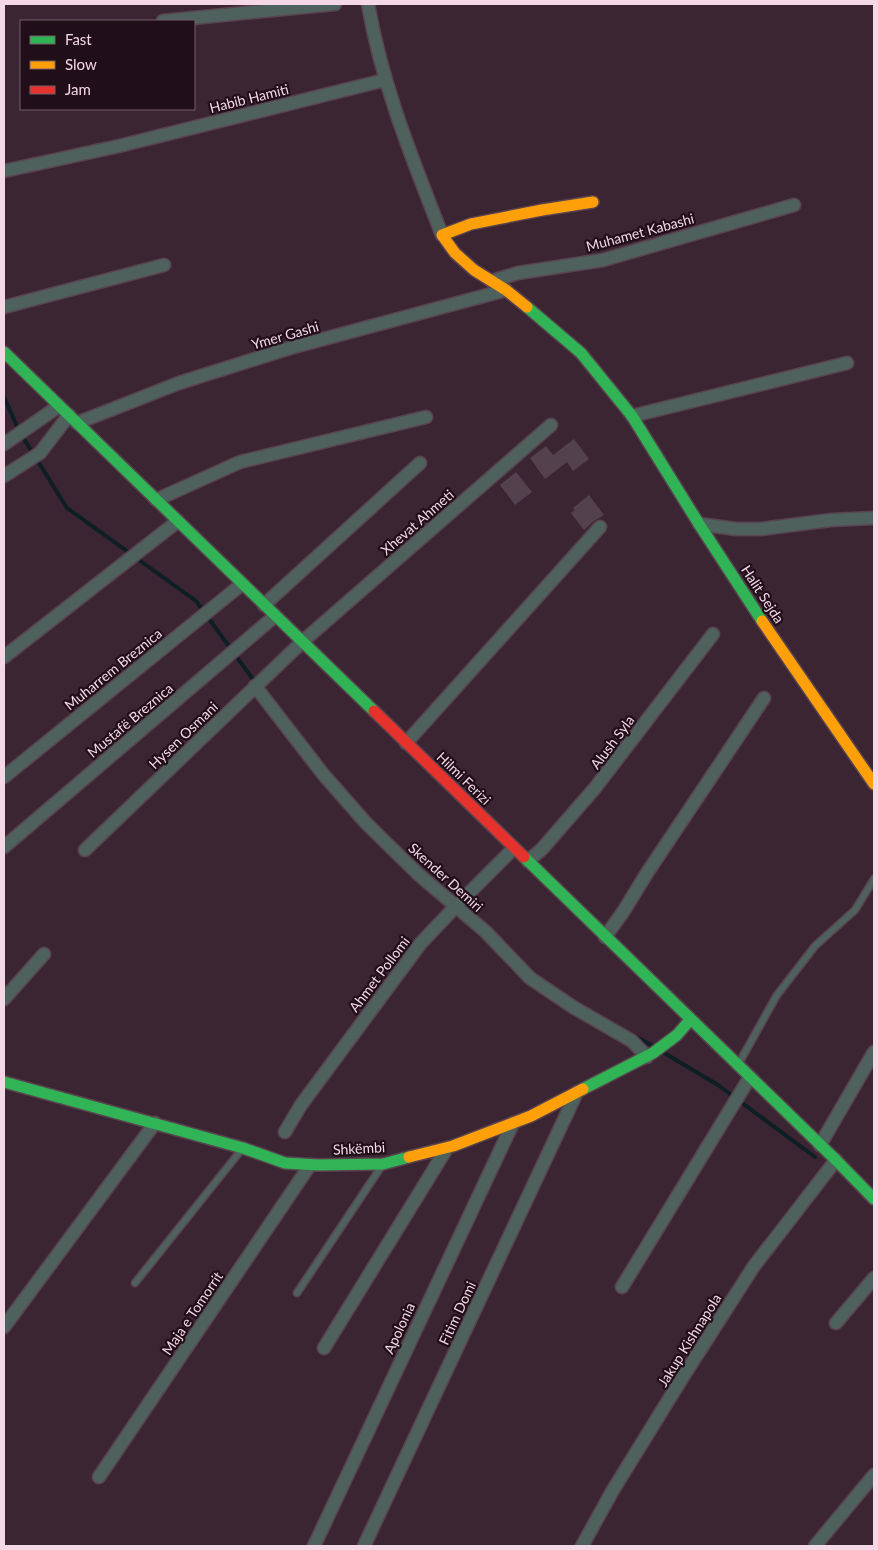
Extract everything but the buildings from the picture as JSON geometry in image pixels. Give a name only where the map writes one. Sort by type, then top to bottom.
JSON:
[{"type":"street","points":[[173,20],[335,4]]},
{"type":"street","points":[[368,4],[374,40],[384,80],[442,235],[455,252],[474,270],[506,290]]},
{"type":"street","name":"Habib Hamiti","points":[[4,171],[119,146],[384,80]]},
{"type":"street","points":[[442,235],[471,224],[593,202]]},
{"type":"street","name":"Muhamet Kabashi","points":[[492,281],[518,273],[603,260],[794,205]]},
{"type":"street","points":[[4,307],[164,264]]},
{"type":"street","name":"Halit Sejda","points":[[506,290],[581,353],[632,416],[699,524],[794,670],[874,784]]},
{"type":"street","name":"Ymer Gashi","points":[[73,419],[290,348],[506,290]]},
{"type":"street","name":"Hilmi Ferizi","points":[[4,352],[874,1199]]},
{"type":"street","points":[[632,416],[847,363]]},
{"type":"street","points":[[8,441],[59,406]]},
{"type":"street","points":[[156,500],[240,462],[426,417]]},
{"type":"street","points":[[4,476],[40,453],[73,419]]},
{"type":"street","name":"Xhevat Ahmeti","points":[[302,642],[551,425]]},
{"type":"street","points":[[264,605],[420,463]]},
{"type":"street","points":[[699,524],[736,529],[761,529],[831,520],[874,518]]},
{"type":"street","points":[[4,657],[178,521]]},
{"type":"street","points":[[406,743],[600,527]]},
{"type":"street","name":"Muharrem Breznica","points":[[4,777],[242,584]]},
{"type":"street","name":"Mustafë Breznica","points":[[4,847],[275,616]]},
{"type":"street","name":"Alush Syla","points":[[528,861],[542,850],[595,788],[713,634]]},
{"type":"street","name":"Hysen Osmani","points":[[85,850],[302,642]]},
{"type":"street","name":"Skender Demiri","points":[[258,683],[323,774],[366,823],[418,874],[459,902],[530,978],[650,1055]]},
{"type":"street","points":[[605,937],[764,698]]},
{"type":"street","name":"Ahmet Pollomi","points":[[284,1132],[301,1105],[384,990],[420,944],[459,902],[514,848]]},
{"type":"street","points":[[4,1000],[44,954]]},
{"type":"street","name":"Shkëmbi","points":[[4,1082],[243,1148],[285,1163],[310,1165],[383,1164],[447,1148],[531,1116],[650,1055],[677,1035],[690,1020]]},
{"type":"street","points":[[820,1145],[874,1052]]},
{"type":"street","points":[[622,1287],[750,1077]]},
{"type":"street","name":"Fitim Domi","points":[[364,1546],[577,1092]]},
{"type":"street","points":[[4,1327],[155,1123]]},
{"type":"street","name":"Apolonia","points":[[314,1546],[513,1123]]},
{"type":"street","points":[[324,1348],[447,1148]]},
{"type":"street","name":"Jakup Kishnapola","points":[[582,1546],[618,1482],[754,1266],[836,1160]]},
{"type":"street","name":"Maja e Tomorrit","points":[[99,1477],[310,1165]]},
{"type":"street","points":[[836,1323],[874,1278]]},
{"type":"street","points":[[815,1546],[874,1474]]},
{"type":"lane","points":[[738,1065],[777,994],[815,946],[855,910],[874,879]]},
{"type":"lane","points":[[135,1283],[243,1148]]},
{"type":"lane","points":[[297,1293],[383,1164]]},
{"type":"waterway","points":[[4,397],[19,431],[67,508],[196,601],[255,682]]},
{"type":"waterway","points":[[633,1035],[653,1046]]},
{"type":"waterway","points":[[661,1051],[718,1085],[815,1157]]},
{"type":"traffic: fast","points":[[527,307],[581,353],[632,416],[762,621]]},
{"type":"traffic: fast","points":[[4,352],[374,711]]},
{"type":"traffic: fast","points":[[524,857],[874,1199]]},
{"type":"traffic: fast","points":[[583,1089],[653,1053],[677,1035],[690,1020]]},
{"type":"traffic: fast","points":[[4,1082],[243,1148],[285,1163],[318,1165],[383,1164],[409,1157]]},
{"type":"traffic: slow","points":[[527,307],[506,290],[474,270],[455,253],[442,235],[471,224],[593,202]]},
{"type":"traffic: slow","points":[[762,621],[874,784]]},
{"type":"traffic: slow","points":[[409,1157],[453,1146],[531,1116],[583,1089]]},
{"type":"traffic: jam","points":[[374,711],[524,857]]}]
